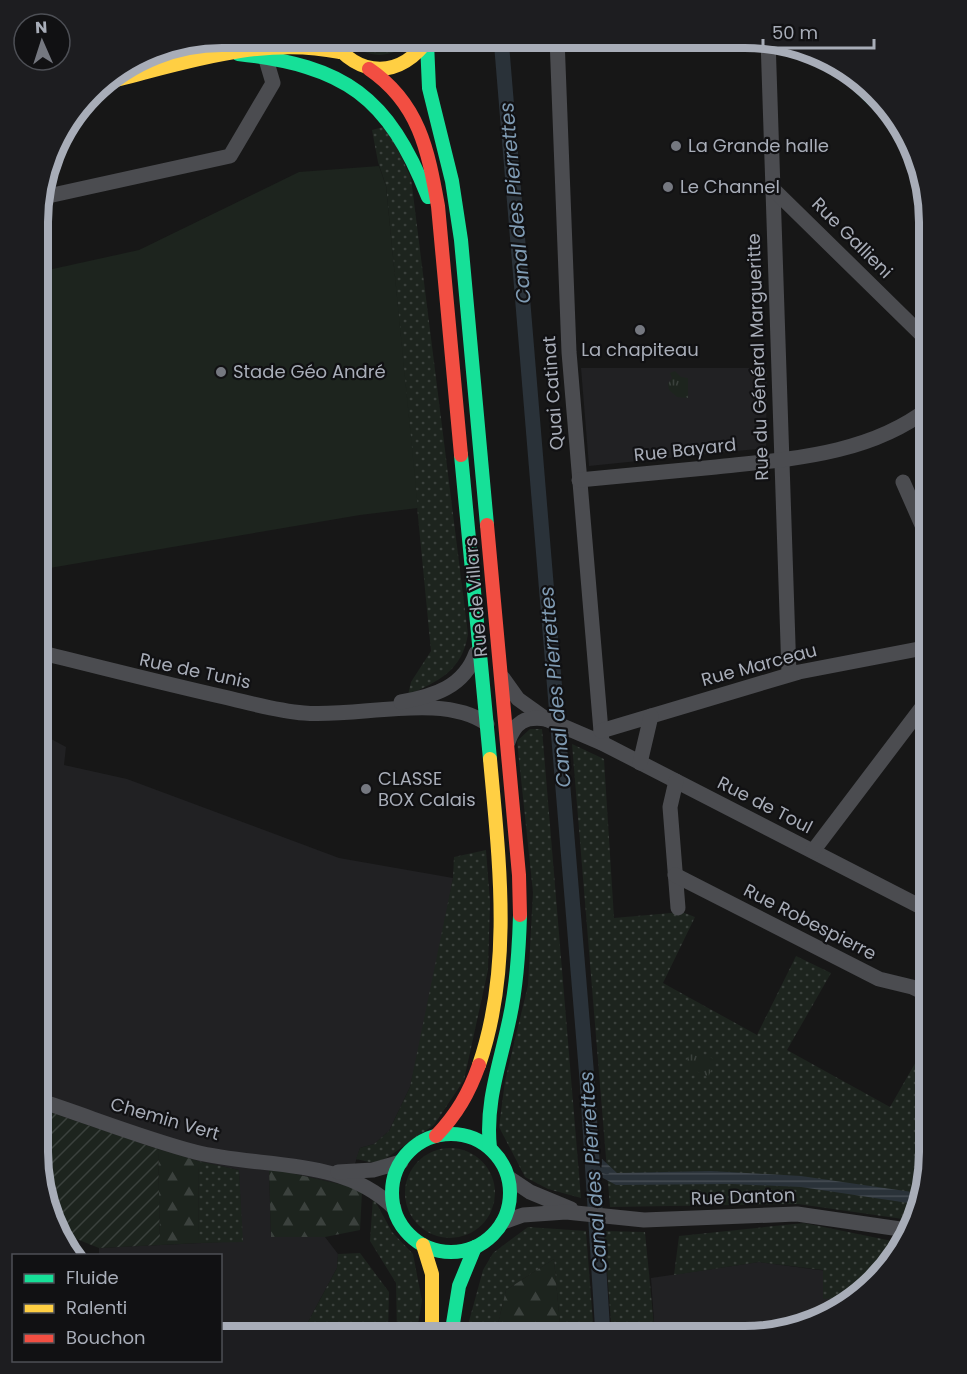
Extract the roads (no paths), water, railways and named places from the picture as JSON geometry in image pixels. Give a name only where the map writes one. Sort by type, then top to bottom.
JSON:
[{"type":"main road","points":[[154,62],[217,48]]},
{"type":"main road","points":[[122,79],[238,54],[290,48]]},
{"type":"main road","points":[[318,48],[339,52]]},
{"type":"main road","points":[[336,48],[339,52]]},
{"type":"main road","points":[[369,69],[387,70],[404,64],[422,48]]},
{"type":"main road","name":"Rue de Villars","points":[[428,48],[429,88],[452,181],[461,240],[520,881],[517,975],[510,1018],[487,1111],[490,1148]]},
{"type":"main road","name":"Rue de Villars","points":[[339,52],[353,63],[369,69],[397,89],[418,124],[434,183],[443,247],[487,724],[501,893],[499,966],[489,1026],[475,1074],[458,1112],[436,1136]]},
{"type":"main road","points":[[238,54],[265,56],[303,64],[332,75],[359,90],[385,115],[402,136],[415,160],[443,247]]},
{"type":"main road","points":[[462,1135],[490,1148],[503,1163],[509,1178],[510,1200],[503,1222],[491,1237],[475,1247],[451,1252],[423,1245],[406,1231],[394,1208],[392,1186],[401,1162],[415,1147],[436,1136],[462,1135]]},
{"type":"main road","points":[[423,1245],[432,1274],[432,1326]]},
{"type":"main road","points":[[453,1326],[462,1276],[475,1247]]},
{"type":"street","name":"Quai Catinat","points":[[557,48],[569,352],[602,737]]},
{"type":"street","name":"Rue du Général Margueritte","points":[[768,49],[789,674]]},
{"type":"street","points":[[50,196],[230,156],[273,83],[265,56]]},
{"type":"street","name":"Rue Gallieni","points":[[772,188],[919,332]]},
{"type":"street","name":"Rue Bayard","points":[[579,480],[781,460],[832,451],[858,444],[894,429],[919,414]]},
{"type":"street","points":[[903,482],[919,518]]},
{"type":"street","name":"Rue de Tunis","points":[[345,713],[421,699],[443,691],[467,673],[479,645]]},
{"type":"street","name":"Rue Marceau","points":[[602,737],[651,716],[789,674],[919,650]]},
{"type":"street","name":"Rue de Tunis","points":[[48,655],[127,676],[276,709],[304,713],[453,709],[469,713],[487,724]]},
{"type":"street","points":[[501,675],[513,693],[546,719]]},
{"type":"street","points":[[813,851],[919,711]]},
{"type":"street","points":[[640,763],[651,716]]},
{"type":"street","points":[[508,745],[514,729],[525,719],[546,719]]},
{"type":"street","name":"Rue de Toul","points":[[546,719],[583,735],[602,737],[640,763],[919,906]]},
{"type":"street","points":[[676,781],[670,807],[678,908]]},
{"type":"street","name":"Rue Robespierre","points":[[675,875],[879,979],[919,990]]},
{"type":"street","name":"Chemin Vert","points":[[48,1103],[195,1152],[320,1171]]},
{"type":"street","points":[[320,1171],[373,1170],[401,1162]]},
{"type":"street","points":[[320,1171],[371,1189],[394,1208]]},
{"type":"street","points":[[509,1178],[530,1192],[579,1212]]},
{"type":"street","points":[[503,1222],[529,1214],[579,1212]]},
{"type":"street","name":"Rue Danton","points":[[579,1212],[644,1221],[807,1215],[901,1229]]},
{"type":"waterway","name":"Canal des Pierrettes","points":[[502,48],[587,1079],[602,1326]]},
{"type":"waterway","points":[[592,1167],[607,1172]]},
{"type":"place","name":"La Grande halle","points":[[676,146]]},
{"type":"place","name":"Le Channel","points":[[668,187]]},
{"type":"place","name":"La chapiteau","points":[[640,330]]},
{"type":"place","name":"Stade Géo André","points":[[221,372]]},
{"type":"place","name":"CLASSE BOX Calais","points":[[366,789]]}]
